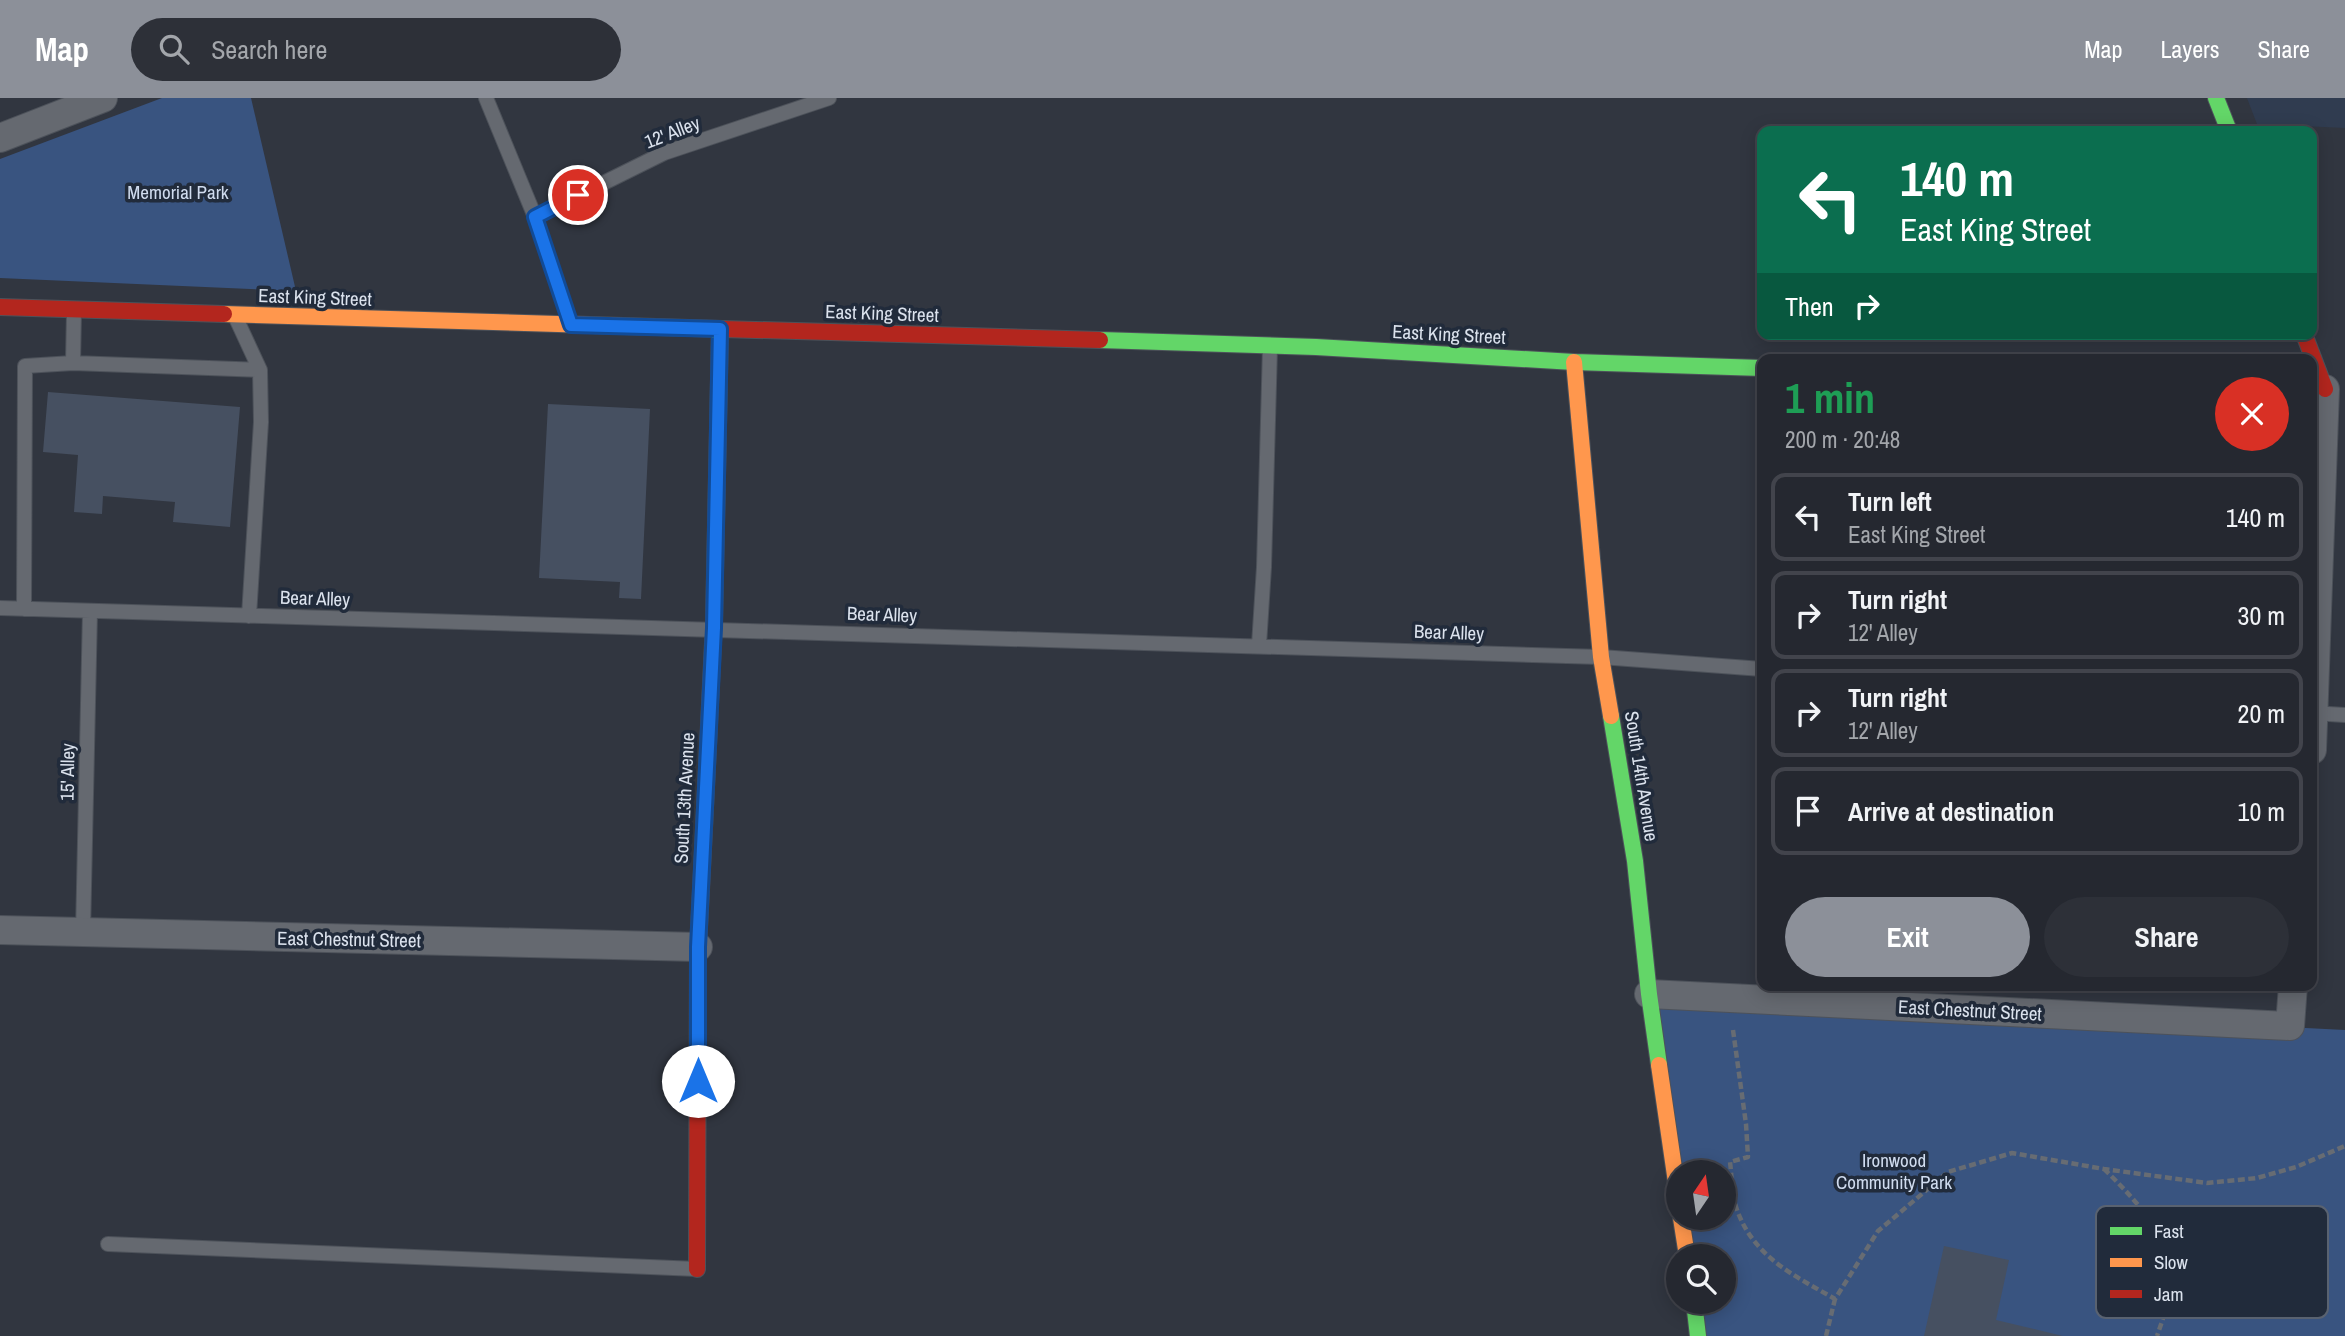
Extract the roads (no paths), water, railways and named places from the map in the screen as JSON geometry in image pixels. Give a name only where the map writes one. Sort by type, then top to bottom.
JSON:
[{"type":"street","points":[[0,138],[103,98]]},
{"type":"street","points":[[2216,98],[2227,126]]},
{"type":"street","name":"East King Street","points":[[0,307],[1270,346],[1574,362],[1757,368]]},
{"type":"street","name":"South 13th Avenue","points":[[697,1269],[698,947],[714,628],[720,329]]},
{"type":"street","name":"South 14th Avenue","points":[[1574,362],[1601,657],[1635,861],[1649,994],[1673,1160]]},
{"type":"street","points":[[2317,366],[2327,390],[2317,621]]},
{"type":"street","name":"East Chestnut Street","points":[[0,930],[698,947]]},
{"type":"street","name":"East Chestnut Street","points":[[1649,994],[2290,1026],[2293,991]]},
{"type":"street","points":[[1695,1314],[1698,1336]]},
{"type":"lane","points":[[486,98],[535,217],[571,325]]},
{"type":"lane","name":"12' Alley","points":[[535,217],[664,153],[828,98]]},
{"type":"lane","points":[[73,363],[74,311]]},
{"type":"lane","points":[[235,315],[260,370],[261,422],[249,616]]},
{"type":"lane","points":[[1259,645],[1264,567],[1270,346]]},
{"type":"lane","points":[[24,609],[25,366],[73,363],[260,370]]},
{"type":"lane","name":"Bear Alley","points":[[0,608],[1259,645],[1601,657],[1757,669]]},
{"type":"lane","name":"15' Alley","points":[[83,933],[90,611]]},
{"type":"lane","points":[[2317,713],[2345,715]]},
{"type":"lane","points":[[108,1244],[697,1269]]},
{"type":"park label","name":"Memorial Park","points":[[178,192]]},
{"type":"park label","name":"Ironwood Community Park","points":[[1894,1171]]}]
